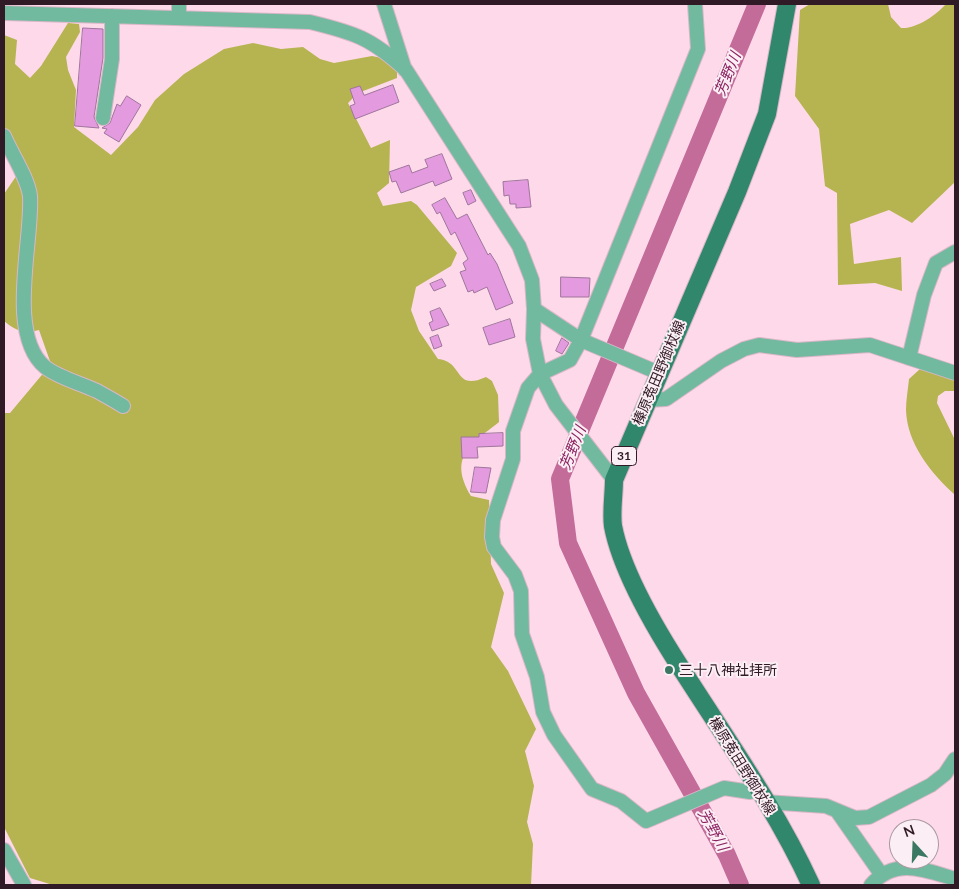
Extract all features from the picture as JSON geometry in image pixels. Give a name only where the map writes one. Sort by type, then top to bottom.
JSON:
[{"type":"main road","name":"榛原菟田野御杖線","points":[[786,4],[767,114],[737,192],[655,372],[648,400],[612,477],[613,525],[642,600],[666,645],[762,796],[810,885]]},
{"type":"street","points":[[384,4],[406,70]]},
{"type":"street","points":[[695,4],[698,49],[586,342],[570,360],[540,374],[528,388],[513,431],[513,459],[493,520],[494,546],[515,576],[521,591],[522,634],[537,678],[543,712],[554,735],[592,789],[621,801],[646,821],[655,812],[724,788],[826,806],[855,818],[869,817],[931,785],[944,774],[955,760]]},
{"type":"street","points":[[4,13],[70,9],[112,16],[178,11],[310,22],[351,32],[381,47],[406,70],[520,246],[532,280],[534,309],[532,340],[540,374],[556,405],[612,477]]},
{"type":"street","points":[[103,118],[112,59],[112,16]]},
{"type":"street","points":[[4,136],[30,193],[30,233],[24,267],[24,306],[29,340],[36,356],[55,373],[124,406]]},
{"type":"street","points":[[909,358],[924,296],[936,263],[955,252]]},
{"type":"street","points":[[534,309],[586,342],[655,372]]},
{"type":"street","points":[[648,400],[666,399],[721,361],[744,349],[759,345],[797,350],[870,345],[955,373]]},
{"type":"street","points":[[836,811],[881,874]]},
{"type":"street","points":[[4,850],[24,885]]},
{"type":"street","points":[[871,885],[881,874],[904,867],[955,879]]},
{"type":"shaded area","points":[[810,4],[888,4],[891,17],[901,28],[907,28],[920,24],[932,17],[946,4],[955,4],[955,182],[912,223],[889,210],[850,224],[854,264],[901,257],[902,291],[875,283],[838,285],[837,193],[825,186],[819,129],[795,96],[800,10]]},
{"type":"shaded area","points":[[68,23],[79,24],[80,32],[66,57],[68,70],[76,90],[74,127],[111,155],[138,127],[155,100],[184,74],[224,49],[253,43],[281,49],[303,47],[320,59],[334,63],[372,56],[387,59],[397,71],[397,78],[358,93],[348,103],[371,148],[390,140],[389,183],[377,193],[383,206],[411,201],[417,205],[457,253],[451,266],[416,287],[411,310],[419,331],[438,359],[452,365],[468,381],[476,381],[486,377],[492,381],[498,395],[499,422],[471,445],[462,462],[462,471],[464,483],[471,496],[489,500],[491,564],[504,593],[491,647],[508,671],[536,729],[525,751],[534,786],[527,822],[533,844],[531,885],[53,885],[30,878],[4,827],[4,413],[10,413],[51,364],[39,330],[20,331],[4,321],[4,194],[21,169],[4,130],[4,35],[17,40],[15,64],[30,78],[41,66]]},
{"type":"shaded area","points":[[920,369],[955,378],[955,391],[945,391],[938,396],[937,403],[955,440],[955,495],[937,477],[922,457],[907,423],[906,410],[909,379]]},
{"type":"building","points":[[83,28],[103,29],[103,58],[94,117],[99,128],[75,126]]},
{"type":"building","points":[[393,85],[399,102],[355,119],[350,106],[355,104],[350,89],[360,86],[364,95]]},
{"type":"building","points":[[127,96],[141,105],[119,142],[104,133],[107,129],[102,128],[110,123],[117,104],[120,106]]},
{"type":"building","points":[[442,154],[452,179],[435,186],[433,181],[401,193],[396,181],[392,182],[389,172],[409,165],[412,173],[428,167],[425,160]]},
{"type":"building","points":[[528,180],[531,207],[516,208],[516,204],[510,204],[509,195],[504,196],[503,182]]},
{"type":"building","points":[[471,190],[476,201],[468,205],[463,193]]},
{"type":"building","points":[[445,198],[457,219],[467,214],[488,255],[490,253],[497,264],[513,303],[496,310],[487,287],[474,293],[473,290],[468,292],[460,272],[466,270],[463,263],[468,259],[455,232],[451,235],[440,212],[437,214],[432,205]]},
{"type":"building","points":[[561,277],[590,278],[589,297],[561,297]]},
{"type":"building","points":[[442,279],[446,286],[434,291],[430,284]]},
{"type":"building","points":[[440,308],[449,325],[432,331],[429,323],[433,321],[430,312]]},
{"type":"building","points":[[510,319],[515,337],[489,345],[483,328]]},
{"type":"building","points":[[438,335],[442,346],[434,349],[430,338]]},
{"type":"building","points":[[562,338],[569,343],[562,354],[556,351]]},
{"type":"building","points":[[503,433],[503,446],[477,447],[478,458],[462,458],[461,437],[479,437],[479,434]]},
{"type":"building","points":[[475,467],[491,468],[486,493],[471,492]]},
{"type":"waterway","name":"芳野川","points":[[740,885],[727,855],[636,693],[568,543],[560,479],[757,4]]},
{"type":"place","name":"三十八神社拝所","points":[[669,670]]}]
